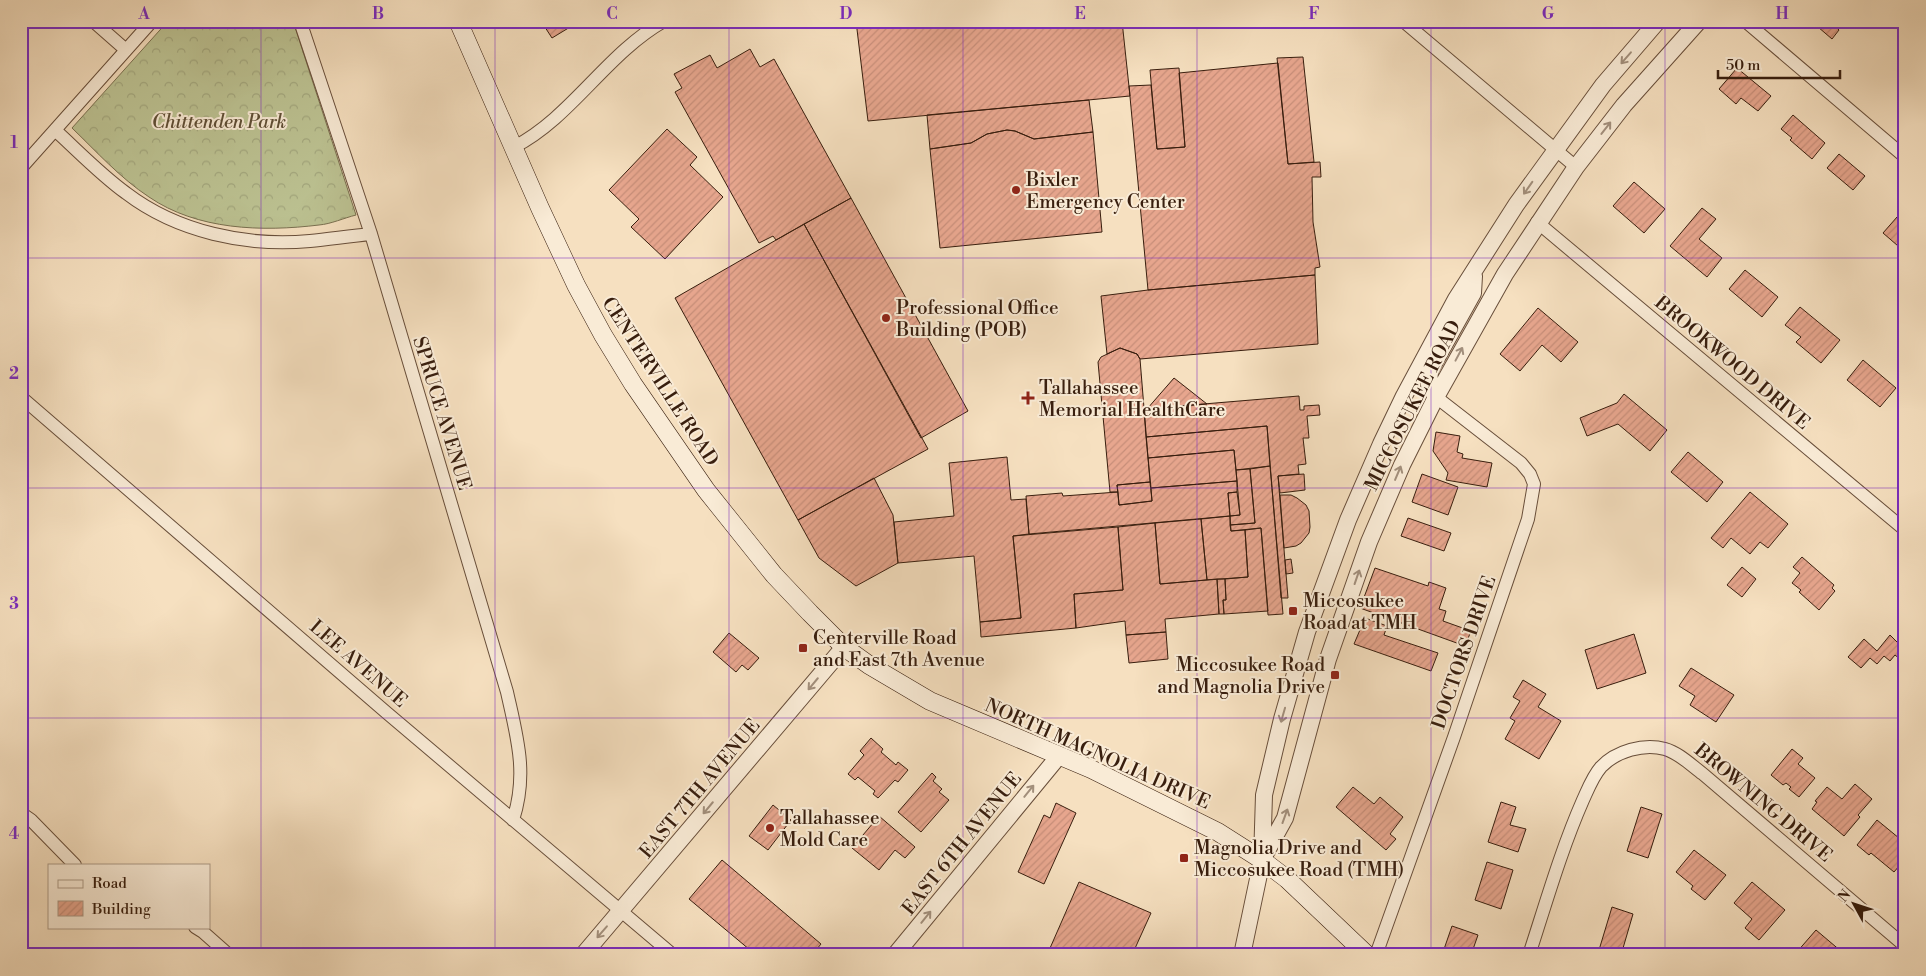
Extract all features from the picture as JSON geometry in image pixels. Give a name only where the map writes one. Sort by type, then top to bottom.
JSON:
[{"type":"main road","name":"CENTERVILLE ROAD","points":[[458,21],[576,285],[603,335],[633,384],[706,490],[738,531],[774,575],[844,647]]},
{"type":"main road","name":"NORTH MAGNOLIA DRIVE","points":[[844,647],[868,665],[930,701],[1058,757],[1091,769],[1218,832],[1262,860],[1287,879],[1367,955]]},
{"type":"street","points":[[93,21],[126,50]]},
{"type":"street","points":[[21,168],[152,21]]},
{"type":"street","name":"SPRUCE AVENUE","points":[[300,21],[371,234],[506,692],[515,728],[522,770],[521,791],[513,820]]},
{"type":"street","points":[[514,147],[534,137],[625,48],[664,21]]},
{"type":"street","points":[[1403,21],[1576,167]]},
{"type":"street","name":"MICCOSUKEE ROAD","points":[[1242,955],[1262,860],[1264,794],[1282,719],[1307,632],[1348,520],[1381,444],[1438,331],[1516,205],[1554,150],[1603,85],[1658,21]]},
{"type":"street","name":"MICCOSUKEE ROAD","points":[[1262,860],[1285,818],[1328,659],[1369,542],[1402,465],[1436,397],[1483,311],[1537,222],[1576,167],[1624,105],[1698,21]]},
{"type":"street","points":[[1744,21],[1905,157]]},
{"type":"street","points":[[55,130],[125,193],[152,211],[174,222],[247,240],[272,242],[309,242],[371,234]]},
{"type":"street","name":"BROOKWOOD DRIVE","points":[[1537,222],[1905,530]]},
{"type":"street","points":[[1436,397],[1429,386],[1430,370],[1473,293],[1475,269]]},
{"type":"street","name":"LEE AVENUE","points":[[21,397],[673,955]]},
{"type":"street","name":"DOCTORS DRIVE","points":[[1376,955],[1501,602],[1528,519],[1534,484],[1530,474],[1521,463],[1436,397]]},
{"type":"street","name":"EAST 7TH AVENUE","points":[[583,955],[844,647]]},
{"type":"street","name":"BROWNING DRIVE","points":[[1529,955],[1574,820],[1595,774],[1608,761],[1631,749],[1646,747],[1664,748],[1677,754],[1905,946]]},
{"type":"street","name":"EAST 6TH AVENUE","points":[[895,955],[1058,757]]},
{"type":"street","points":[[21,813],[74,864]]},
{"type":"street","points":[[197,928],[229,955]]},
{"type":"green space","name":"Chittenden Park","points":[[168,21],[293,21],[356,215],[324,224],[275,228],[231,226],[188,216],[168,208],[138,190],[72,128]]},
{"type":"building","points":[[541,21],[580,21],[552,38]]},
{"type":"building","points":[[856,21],[1122,21],[1130,96],[868,121]]},
{"type":"building","points":[[1811,21],[1841,21],[1836,27],[1839,30],[1832,39]]},
{"type":"building","points":[[750,49],[760,67],[774,59],[851,198],[776,240],[773,236],[759,243],[675,92],[682,88],[674,74],[710,55],[717,68]]},
{"type":"building","points":[[1303,57],[1314,162],[1288,164],[1277,58]]},
{"type":"building","points":[[1278,63],[1288,164],[1320,162],[1321,177],[1312,177],[1313,222],[1320,267],[1315,268],[1315,275],[1148,290],[1129,86],[1151,85],[1157,149],[1185,147],[1179,73]]},
{"type":"building","points":[[1179,68],[1185,147],[1157,149],[1150,70]]},
{"type":"building","points":[[1737,68],[1771,96],[1758,111],[1741,98],[1736,104],[1719,89]]},
{"type":"building","points":[[1089,100],[1093,132],[1034,139],[1015,131],[1007,130],[987,134],[971,143],[930,149],[927,115]]},
{"type":"building","points":[[1793,115],[1825,143],[1812,159],[1790,140],[1792,138],[1781,129]]},
{"type":"building","points":[[667,129],[697,157],[690,165],[723,197],[665,259],[631,227],[639,219],[609,190]]},
{"type":"building","name":"Bixler Emergency Center","points":[[1007,130],[1015,131],[1034,139],[1093,132],[1102,232],[940,248],[930,149],[971,143],[987,134]]},
{"type":"building","points":[[1839,154],[1865,176],[1853,190],[1827,168]]},
{"type":"building","points":[[1634,182],[1665,209],[1644,233],[1613,206]]},
{"type":"building","name":"Professional Office Building (POB)","points":[[851,198],[968,411],[921,438],[804,224]]},
{"type":"building","points":[[1702,208],[1716,219],[1699,239],[1722,258],[1707,277],[1670,246]]},
{"type":"building","points":[[1897,217],[1905,224],[1905,252],[1883,233]]},
{"type":"building","points":[[804,224],[928,449],[798,520],[675,298]]},
{"type":"building","points":[[1745,270],[1778,297],[1762,317],[1729,289]]},
{"type":"building","points":[[1315,275],[1318,344],[1140,359],[1137,354],[1120,348],[1107,354],[1101,296]]},
{"type":"building","points":[[1800,307],[1840,340],[1821,363],[1796,342],[1801,337],[1785,325]]},
{"type":"building","points":[[1538,308],[1578,342],[1561,362],[1542,345],[1520,371],[1500,354]]},
{"type":"building","points":[[1120,348],[1137,354],[1140,359],[1150,482],[1117,485],[1118,492],[1110,492],[1098,362],[1101,357]]},
{"type":"building","points":[[1863,360],[1896,388],[1880,407],[1847,380]]},
{"type":"building","points":[[1174,378],[1207,404],[1147,409]]},
{"type":"building","points":[[1624,394],[1667,430],[1650,451],[1618,424],[1587,436],[1580,418],[1617,403]]},
{"type":"building","points":[[1299,396],[1300,410],[1304,410],[1304,406],[1319,405],[1320,415],[1307,416],[1309,438],[1303,438],[1306,464],[1298,465],[1299,474],[1278,476],[1288,598],[1281,598],[1267,426],[1146,437],[1144,409]]},
{"type":"building","points":[[1267,426],[1270,466],[1236,470],[1234,450],[1148,458],[1146,437]]},
{"type":"building","points":[[1436,432],[1460,436],[1457,452],[1463,454],[1462,458],[1492,463],[1487,487],[1446,480],[1448,473],[1433,451]]},
{"type":"building","points":[[1234,450],[1237,481],[1151,488],[1148,458]]},
{"type":"building","points":[[1688,452],[1723,482],[1707,502],[1671,472]]},
{"type":"building","points":[[1007,457],[1011,500],[1026,499],[1029,534],[1013,536],[1021,618],[980,622],[974,556],[898,563],[894,522],[954,516],[949,463]]},
{"type":"building","points":[[1270,466],[1283,614],[1268,615],[1261,528],[1231,531],[1230,525],[1255,523],[1250,469]]},
{"type":"building","points":[[1250,469],[1255,523],[1230,525],[1230,516],[1240,515],[1236,470]]},
{"type":"building","points":[[1304,474],[1305,490],[1280,493],[1278,476]]},
{"type":"building","points":[[1422,474],[1458,487],[1448,515],[1412,502]]},
{"type":"building","points":[[874,478],[893,515],[898,563],[856,586],[819,558],[798,520]]},
{"type":"building","points":[[1237,481],[1237,492],[1228,493],[1230,516],[1029,534],[1026,496],[1062,493],[1063,496],[1118,492],[1119,505],[1152,501],[1151,488]]},
{"type":"building","points":[[1150,482],[1152,501],[1119,505],[1117,485]]},
{"type":"building","points":[[1237,492],[1240,515],[1230,516],[1228,493]]},
{"type":"building","points":[[1750,492],[1788,524],[1768,548],[1760,542],[1750,554],[1731,538],[1723,548],[1711,538]]},
{"type":"building","points":[[1280,495],[1291,495],[1297,498],[1306,505],[1309,511],[1309,533],[1296,546],[1284,548]]},
{"type":"building","points":[[1230,516],[1231,531],[1245,530],[1248,577],[1207,580],[1201,519]]},
{"type":"building","points":[[1408,518],[1451,533],[1444,551],[1401,536]]},
{"type":"building","points":[[1201,519],[1207,580],[1160,584],[1155,523]]},
{"type":"building","points":[[1155,523],[1160,584],[1217,579],[1219,614],[1165,619],[1166,632],[1126,635],[1125,621],[1076,628],[1074,594],[1123,590],[1118,527]]},
{"type":"building","points":[[1118,527],[1123,590],[1074,594],[1076,628],[981,637],[980,622],[1021,618],[1013,536]]},
{"type":"building","points":[[1261,528],[1268,611],[1224,614],[1223,600],[1226,600],[1225,579],[1248,577],[1245,530]]},
{"type":"building","points":[[1802,557],[1834,585],[1832,588],[1835,591],[1819,610],[1792,583],[1800,573],[1793,567]]},
{"type":"building","points":[[1291,559],[1293,573],[1286,574],[1285,560]]},
{"type":"building","points":[[1742,567],[1756,579],[1742,597],[1727,585]]},
{"type":"building","points":[[1375,568],[1428,586],[1429,582],[1446,588],[1439,609],[1446,611],[1443,621],[1471,631],[1465,646],[1360,608]]},
{"type":"building","points":[[1217,579],[1225,579],[1226,600],[1223,600],[1224,614],[1219,614]]},
{"type":"building","points":[[1365,618],[1387,626],[1384,635],[1438,653],[1431,671],[1354,644]]},
{"type":"building","points":[[1166,632],[1168,659],[1129,663],[1126,635]]},
{"type":"building","points":[[729,633],[759,658],[748,670],[742,665],[736,672],[713,652]]},
{"type":"building","points":[[1905,633],[1905,663],[1895,655],[1890,661],[1884,656],[1877,664],[1870,658],[1861,668],[1848,657],[1864,639],[1877,651],[1890,635],[1897,642]]},
{"type":"building","points":[[1634,634],[1646,673],[1597,689],[1585,650]]},
{"type":"building","points":[[1691,668],[1734,695],[1716,722],[1690,705],[1695,696],[1679,686]]},
{"type":"building","points":[[1523,680],[1546,694],[1538,707],[1561,721],[1539,759],[1505,739],[1515,721],[1510,718],[1520,701],[1513,697]]},
{"type":"building","points":[[871,738],[883,749],[881,752],[896,765],[898,762],[908,770],[898,782],[895,780],[878,798],[873,794],[875,791],[858,777],[855,780],[848,774],[864,755],[860,751]]},
{"type":"building","points":[[1792,749],[1803,758],[1798,764],[1815,778],[1799,797],[1789,789],[1791,787],[1786,783],[1783,785],[1771,775]]},
{"type":"building","points":[[932,773],[936,777],[933,781],[942,789],[939,792],[949,800],[921,832],[898,812]]},
{"type":"building","points":[[1855,784],[1872,799],[1858,815],[1860,817],[1844,836],[1812,809],[1817,802],[1815,801],[1827,787],[1842,799]]},
{"type":"building","points":[[1353,787],[1374,804],[1380,797],[1403,817],[1390,834],[1396,839],[1386,850],[1336,807]]},
{"type":"building","points":[[1501,802],[1516,807],[1510,825],[1526,829],[1518,852],[1488,842]]},
{"type":"building","points":[[1056,803],[1076,813],[1044,884],[1018,872],[1044,815],[1050,818]]},
{"type":"building","name":"Tallahassee Mold Care","points":[[773,805],[791,820],[768,850],[749,836]]},
{"type":"building","points":[[1641,807],[1662,814],[1648,858],[1627,851]]},
{"type":"building","points":[[879,816],[915,847],[905,858],[895,850],[879,870],[852,848]]},
{"type":"building","points":[[1877,820],[1905,843],[1905,859],[1894,872],[1871,853],[1869,855],[1857,845]]},
{"type":"building","points":[[1694,850],[1726,875],[1705,900],[1691,889],[1693,886],[1676,872]]},
{"type":"building","points":[[722,860],[821,944],[812,955],[756,955],[689,899]]},
{"type":"building","points":[[1487,862],[1513,870],[1501,909],[1475,900]]},
{"type":"building","points":[[1079,882],[1151,913],[1132,955],[1047,955]]},
{"type":"building","points":[[1752,882],[1785,910],[1759,940],[1745,928],[1752,919],[1734,903]]},
{"type":"building","points":[[1612,907],[1633,914],[1621,955],[1599,950]]},
{"type":"building","points":[[1452,926],[1478,935],[1471,955],[1442,955]]},
{"type":"building","points":[[1816,930],[1842,952],[1839,955],[1798,955],[1796,953]]},
{"type":"place","name":"Bixler Emergency Center","points":[[1016,190]]},
{"type":"place","name":"Professional Office Building (POB)","points":[[886,318]]},
{"type":"place","name":"Tallahassee Memorial HealthCare","points":[[1028,398]]},
{"type":"place","name":"Miccosukee Road at TMH","points":[[1293,611]]},
{"type":"place","name":"Centerville Road and East 7th Avenue","points":[[803,648]]},
{"type":"place","name":"Miccosukee Road and Magnolia Drive","points":[[1335,675]]},
{"type":"place","name":"Tallahassee Mold Care","points":[[770,828]]},
{"type":"place","name":"Magnolia Drive and Miccosukee Road (TMH)","points":[[1184,858]]}]
